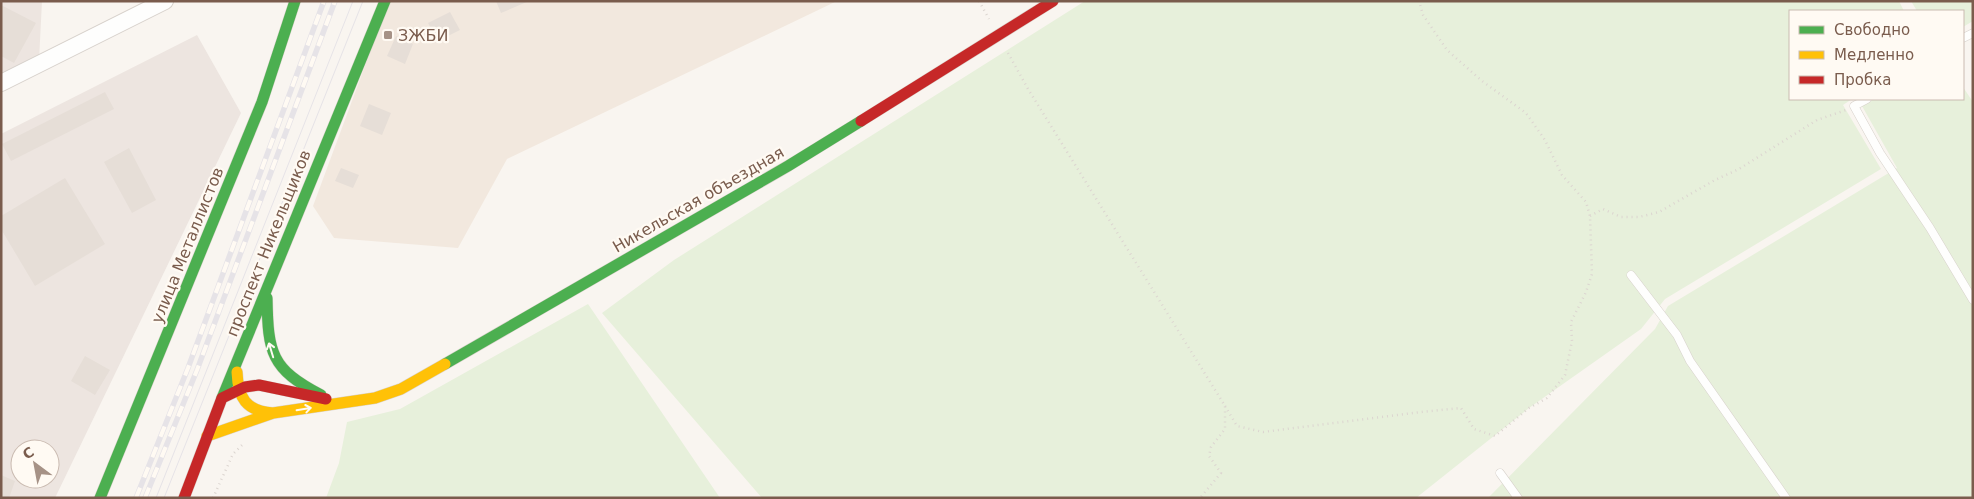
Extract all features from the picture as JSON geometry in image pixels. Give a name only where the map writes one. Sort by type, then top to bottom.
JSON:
[{"type":"main road","name":"улица Металлистов","points":[[100,498],[262,102],[295,1]]},
{"type":"main road","name":"проспект Никельщиков","points":[[184,498],[238,358],[385,1]]},
{"type":"main road","name":"Никельская объездная","points":[[207,436],[273,414],[375,398],[401,389],[788,166],[1054,1]]},
{"type":"main road","points":[[267,289],[267,323],[270,350],[277,364],[288,376],[305,387],[334,400]]},
{"type":"main road","points":[[238,358],[237,384],[245,401],[254,410],[273,414]]},
{"type":"main road","points":[[222,398],[239,389],[259,385],[301,395],[348,402]]},
{"type":"street","points":[[1,83],[159,2]]},
{"type":"lane","points":[[1865,100],[1854,106],[1880,153],[1930,228],[1973,300]]},
{"type":"lane","points":[[1631,275],[1677,335],[1690,361],[1786,498]]},
{"type":"lane","points":[[1500,473],[1518,498]]},
{"type":"path","points":[[999,35],[1024,82],[1237,426],[1263,432],[1461,408],[1474,429],[1495,436],[1530,408],[1547,398],[1565,375],[1572,341],[1571,322],[1586,292],[1592,274],[1590,216],[1586,202],[1562,175],[1545,140],[1526,113],[1482,81],[1447,50],[1423,15],[1419,1]]},
{"type":"path","points":[[1590,216],[1603,209],[1621,217],[1639,217],[1659,212],[1738,168],[1817,120],[1854,106]]},
{"type":"path","points":[[1200,498],[1221,473],[1210,456],[1211,447],[1225,429],[1225,406]]},
{"type":"path","points":[[213,498],[233,454],[247,440]]},
{"type":"shaded area","points":[[1,1],[42,1],[39,61],[1,80]]},
{"type":"shaded area","points":[[389,1],[837,1],[507,159],[458,248],[334,238],[313,206]]},
{"type":"shaded area","points":[[197,35],[241,113],[60,488],[60,439],[10,439],[10,489],[59,489],[55,498],[1,498],[1,134]]},
{"type":"green space","points":[[1085,1],[1899,1],[1904,10],[1789,10],[1789,100],[1850,100],[1843,105],[1881,169],[1665,299],[1641,329],[1529,408],[1416,498],[762,498],[602,313],[674,260]]},
{"type":"green space","points":[[1911,1],[1973,1],[1973,21],[1964,26],[1964,10],[1916,10]]},
{"type":"green space","points":[[1964,88],[1973,102],[1973,498],[1488,498],[1655,329],[1668,306],[1897,168],[1862,106],[1872,100],[1964,100]]},
{"type":"green space","points":[[588,304],[720,498],[326,498],[339,463],[347,422],[400,409]]},
{"type":"building","points":[[496,1],[529,1],[501,13]]},
{"type":"building","points":[[1,5],[36,23],[14,63],[1,56]]},
{"type":"building","points":[[450,12],[460,30],[438,41],[428,23]]},
{"type":"building","points":[[396,36],[413,44],[405,64],[387,56]]},
{"type":"building","points":[[105,92],[114,109],[11,161],[2,144]]},
{"type":"building","points":[[369,104],[391,113],[382,135],[360,126]]},
{"type":"building","points":[[129,148],[156,200],[132,213],[104,162]]},
{"type":"building","points":[[341,168],[359,175],[353,188],[335,181]]},
{"type":"building","points":[[65,178],[105,244],[35,286],[1,229],[1,216]]},
{"type":"building","points":[[85,356],[110,370],[95,395],[71,381]]},
{"type":"building","points":[[1,475],[10,479],[10,489],[12,489],[9,498],[1,498]]},
{"type":"tram line","points":[[156,498],[353,1]]},
{"type":"tram line","points":[[164,498],[363,1]]},
{"type":"railway","points":[[136,498],[188,368],[324,1]]},
{"type":"railway","points":[[145,498],[197,370],[335,1]]},
{"type":"traffic: fast","points":[[100,498],[262,102],[295,1]]},
{"type":"traffic: fast","points":[[222,398],[385,1]]},
{"type":"traffic: fast","points":[[445,364],[788,166],[861,121]]},
{"type":"traffic: fast","points":[[267,298],[269,333],[271,346],[276,357],[282,367],[292,377],[321,395]]},
{"type":"traffic: slow","points":[[207,436],[273,413],[375,398],[401,389],[445,364]]},
{"type":"traffic: slow","points":[[237,372],[239,389],[245,402],[256,409],[273,413]]},
{"type":"traffic: jam","points":[[861,121],[1053,1]]},
{"type":"traffic: jam","points":[[184,498],[222,398],[245,387],[259,385],[326,399]]},
{"type":"place","name":"ЗЖБИ","points":[[388,35]]}]
